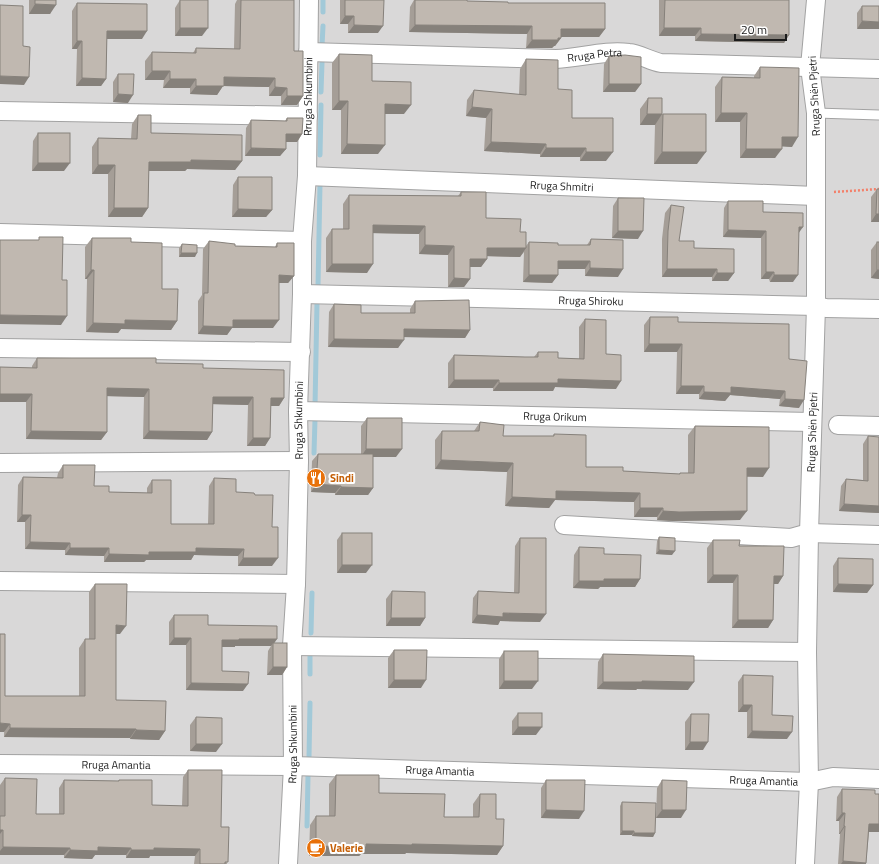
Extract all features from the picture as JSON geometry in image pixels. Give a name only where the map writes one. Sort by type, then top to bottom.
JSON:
[{"type":"street","name":"Rruga Shkumbini","points":[[288,864],[293,766],[292,646],[296,584],[302,241],[307,176],[309,0]]},
{"type":"street","name":"Rruga Shën Pjetri","points":[[805,864],[809,782],[807,652],[812,422],[827,307],[816,196],[816,113],[810,67],[816,0]]},
{"type":"street","name":"Rruga Petra","points":[[308,52],[543,59],[573,58],[601,52],[618,52],[638,55],[661,64],[879,69]]},
{"type":"street","points":[[0,111],[308,116]]},
{"type":"street","name":"Rruga Shmitri","points":[[307,176],[816,196]]},
{"type":"street","points":[[0,233],[302,241]]},
{"type":"street","name":"Rruga Shiroku","points":[[302,294],[879,309]]},
{"type":"street","points":[[0,348],[301,352]]},
{"type":"street","name":"Rruga Orikum","points":[[298,411],[812,422]]},
{"type":"street","points":[[838,425],[879,426]]},
{"type":"street","points":[[0,463],[299,461]]},
{"type":"street","points":[[564,525],[792,538],[809,533],[879,535]]},
{"type":"street","points":[[0,581],[296,584]]},
{"type":"street","points":[[292,646],[807,652]]},
{"type":"street","name":"Rruga Amantia","points":[[0,764],[293,766],[809,782],[833,777],[879,779]]},
{"type":"lane","points":[[816,113],[879,115]]},
{"type":"path","points":[[836,192],[879,189]]},
{"type":"shaded area","points":[[0,0],[879,0],[879,864],[0,864]]},
{"type":"building","points":[[35,0],[56,0],[56,5],[35,4]]},
{"type":"building","points":[[180,0],[208,0],[208,28],[180,28]]},
{"type":"building","points":[[241,0],[294,0],[294,51],[303,51],[303,96],[287,96],[287,88],[275,87],[275,78],[224,77],[224,86],[196,86],[196,79],[170,79],[170,71],[152,71],[152,52],[196,53],[196,48],[240,49]]},
{"type":"building","points":[[345,0],[384,0],[383,26],[354,25],[354,16],[345,16]]},
{"type":"building","points":[[415,0],[467,0],[508,3],[605,3],[605,29],[561,29],[561,38],[558,38],[558,40],[532,40],[532,26],[415,25]]},
{"type":"building","points":[[665,0],[789,0],[789,35],[701,34],[701,28],[664,28]]},
{"type":"building","points":[[77,3],[147,4],[147,31],[107,31],[106,79],[82,78],[82,41],[77,41]]},
{"type":"building","points":[[0,5],[23,6],[23,46],[30,47],[29,77],[0,76]]},
{"type":"building","points":[[862,6],[879,6],[879,22],[862,21]]},
{"type":"building","points":[[339,54],[372,55],[372,81],[411,82],[411,105],[385,104],[385,145],[347,144],[348,101],[339,101]]},
{"type":"building","points":[[625,55],[641,57],[641,84],[609,84],[609,56]]},
{"type":"building","points":[[526,59],[558,60],[558,89],[572,90],[572,118],[613,118],[613,152],[586,152],[586,148],[546,148],[546,144],[491,142],[492,109],[472,107],[474,90],[526,95]]},
{"type":"building","points":[[760,67],[799,68],[798,137],[782,137],[782,149],[746,149],[747,113],[721,113],[722,77],[760,78]]},
{"type":"building","points":[[118,74],[134,74],[133,95],[118,94]]},
{"type":"building","points":[[648,98],[662,98],[662,114],[647,114]]},
{"type":"building","points":[[663,114],[706,114],[706,152],[662,152]]},
{"type":"building","points":[[138,115],[151,115],[151,133],[242,135],[242,161],[191,160],[191,162],[149,162],[148,208],[114,208],[115,165],[98,165],[98,138],[137,139]]},
{"type":"building","points":[[287,118],[303,118],[302,134],[286,134],[286,149],[251,148],[251,120],[287,121]]},
{"type":"building","points":[[38,133],[70,133],[70,163],[38,163]]},
{"type":"building","points":[[238,177],[272,177],[272,210],[238,209]]},
{"type":"building","points":[[877,189],[879,189],[879,214],[876,214]]},
{"type":"building","points":[[461,192],[486,192],[486,218],[521,219],[520,232],[526,232],[526,248],[487,248],[487,259],[470,259],[470,279],[454,278],[454,246],[425,245],[425,226],[373,225],[373,264],[332,264],[332,229],[349,229],[349,195],[461,196]]},
{"type":"building","points":[[618,198],[644,198],[643,231],[618,231]]},
{"type":"building","points":[[728,201],[763,201],[763,212],[803,213],[803,227],[799,227],[798,275],[774,275],[774,272],[766,272],[766,231],[728,230]]},
{"type":"building","points":[[671,205],[684,207],[679,241],[694,241],[694,248],[734,249],[734,273],[717,273],[717,269],[667,269],[668,231]]},
{"type":"building","points":[[39,237],[63,237],[62,280],[67,280],[67,316],[0,315],[0,240],[39,240]]},
{"type":"building","points":[[92,238],[131,238],[131,242],[162,243],[162,289],[178,289],[177,321],[125,320],[125,324],[93,323],[94,270],[91,270]]},
{"type":"building","points":[[591,239],[623,240],[623,269],[590,268],[590,261],[558,261],[558,275],[529,275],[529,242],[558,243],[558,245],[590,245]]},
{"type":"building","points":[[209,241],[235,244],[235,246],[277,247],[277,243],[294,243],[294,276],[279,275],[279,320],[233,320],[233,327],[203,326],[204,293],[208,293]]},
{"type":"building","points":[[877,242],[879,242],[879,270],[877,270]]},
{"type":"building","points":[[182,244],[197,245],[197,253],[181,253]]},
{"type":"building","points":[[469,300],[470,330],[404,329],[404,340],[334,339],[334,304],[361,305],[361,313],[415,313],[415,301]]},
{"type":"building","points":[[650,317],[678,317],[678,322],[789,324],[789,359],[807,361],[804,400],[785,399],[785,391],[731,387],[731,393],[704,392],[704,386],[681,386],[682,344],[649,344]]},
{"type":"building","points":[[585,319],[606,320],[606,354],[621,355],[621,381],[558,379],[558,383],[499,383],[499,380],[454,380],[454,355],[538,357],[538,352],[558,352],[558,358],[584,359]]},
{"type":"building","points":[[37,358],[156,358],[156,363],[203,364],[203,368],[284,370],[284,398],[271,398],[270,438],[253,438],[253,397],[213,397],[212,432],[149,431],[149,389],[107,388],[107,432],[31,431],[32,394],[0,394],[0,367],[37,368]]},
{"type":"building","points":[[367,418],[402,418],[402,449],[366,449]]},
{"type":"building","points":[[480,422],[504,425],[503,436],[554,436],[554,434],[586,435],[586,467],[623,467],[623,471],[680,474],[694,473],[695,426],[769,427],[769,468],[747,468],[747,511],[679,512],[663,511],[663,508],[640,508],[640,493],[556,491],[556,499],[512,497],[513,463],[441,460],[442,431],[479,431]]},
{"type":"building","points":[[868,436],[879,437],[879,506],[844,504],[846,479],[868,481]]},
{"type":"building","points":[[318,454],[373,454],[373,488],[341,487],[316,484]]},
{"type":"building","points":[[63,465],[95,465],[94,486],[109,486],[109,492],[152,493],[152,480],[171,480],[171,524],[214,524],[214,478],[236,479],[236,492],[254,493],[255,495],[273,495],[272,527],[278,527],[278,558],[243,558],[244,549],[196,548],[196,552],[149,552],[149,555],[109,554],[109,548],[70,548],[70,543],[30,542],[31,515],[22,515],[23,477],[63,478]]},
{"type":"building","points":[[342,533],[372,533],[372,565],[342,565]]},
{"type":"building","points":[[659,537],[675,538],[675,551],[659,550]]},
{"type":"building","points":[[520,538],[546,538],[546,614],[503,613],[503,617],[477,615],[478,591],[519,593]]},
{"type":"building","points":[[713,540],[740,540],[739,546],[784,546],[783,576],[774,576],[773,620],[738,620],[738,575],[713,575]]},
{"type":"building","points":[[579,547],[604,548],[604,554],[641,555],[640,579],[579,581]]},
{"type":"building","points":[[838,558],[873,559],[873,585],[838,584]]},
{"type":"building","points":[[95,584],[127,584],[126,626],[116,625],[116,700],[166,701],[165,731],[136,729],[10,728],[10,724],[0,723],[0,634],[5,634],[5,696],[85,696],[85,639],[95,639]]},
{"type":"building","points":[[392,591],[425,592],[425,618],[391,618]]},
{"type":"building","points":[[174,615],[208,615],[208,625],[277,626],[277,639],[222,640],[222,671],[249,672],[248,684],[191,683],[191,638],[174,638]]},
{"type":"building","points":[[273,643],[287,643],[287,667],[273,667]]},
{"type":"building","points":[[394,650],[427,650],[426,680],[394,680]]},
{"type":"building","points":[[504,651],[538,651],[538,681],[504,681]]},
{"type":"building","points":[[603,654],[694,656],[694,682],[603,682]]},
{"type":"building","points":[[743,675],[773,676],[772,715],[793,716],[792,732],[752,731],[752,705],[743,705]]},
{"type":"building","points":[[518,713],[542,713],[542,727],[518,727]]},
{"type":"building","points":[[691,714],[709,714],[708,742],[690,742]]},
{"type":"building","points":[[196,717],[222,718],[222,744],[196,744]]},
{"type":"building","points":[[188,770],[222,770],[221,827],[229,827],[228,862],[225,862],[225,864],[200,864],[200,849],[154,848],[154,850],[131,850],[131,848],[98,847],[98,851],[70,850],[70,848],[3,847],[3,830],[0,830],[0,816],[5,816],[5,778],[37,779],[36,814],[64,814],[64,780],[152,780],[152,805],[188,806]]},
{"type":"building","points":[[336,775],[379,775],[379,793],[445,794],[444,817],[479,817],[480,794],[496,794],[496,819],[504,819],[503,846],[366,844],[366,847],[316,846],[316,816],[335,816]]},
{"type":"building","points":[[546,780],[585,780],[584,811],[546,810]]},
{"type":"building","points":[[662,780],[687,781],[686,810],[662,810]]},
{"type":"building","points":[[842,789],[875,790],[875,794],[879,794],[879,824],[869,824],[866,863],[843,861],[845,813],[842,813]]},
{"type":"building","points":[[622,802],[656,803],[655,833],[634,833],[634,831],[622,831]]},
{"type":"waterway","points":[[323,0],[323,12]]},
{"type":"waterway","points":[[322,46],[323,26]]},
{"type":"waterway","points":[[321,92],[322,63]]},
{"type":"waterway","points":[[320,155],[321,105]]},
{"type":"waterway","points":[[318,287],[320,184]]},
{"type":"waterway","points":[[315,406],[317,303]]},
{"type":"waterway","points":[[314,453],[315,419]]},
{"type":"waterway","points":[[311,633],[312,593]]},
{"type":"waterway","points":[[310,652],[310,674]]},
{"type":"waterway","points":[[309,757],[310,703]]},
{"type":"waterway","points":[[307,826],[308,776]]},
{"type":"place","name":"Sindi","points":[[316,478]]},
{"type":"place","name":"Valerie","points":[[316,848]]}]
